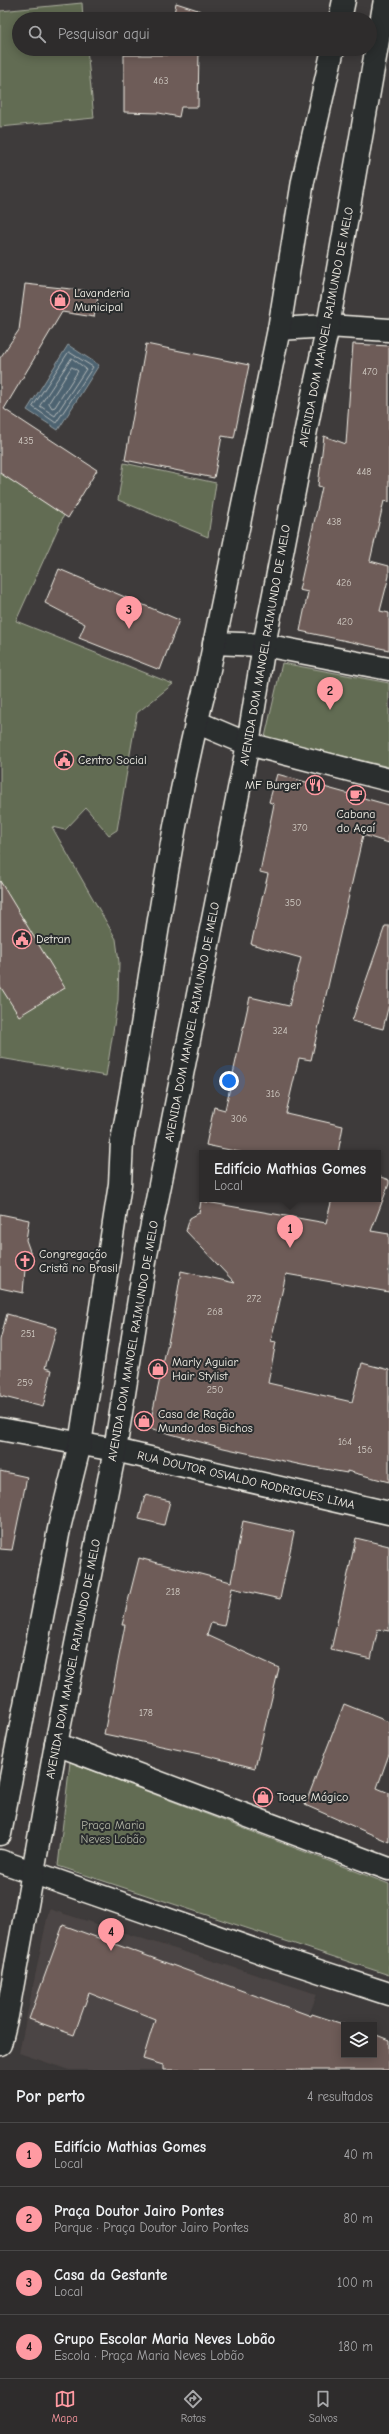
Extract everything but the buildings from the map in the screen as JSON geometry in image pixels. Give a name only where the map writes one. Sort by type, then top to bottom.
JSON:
[{"type":"main road","points":[[341,12],[344,0]]},
{"type":"main road","name":"AVENIDA DOM MANOEL RAIMUNDO DE MELO","points":[[377,46],[385,0]]},
{"type":"main road","points":[[0,1834],[60,1524],[80,1444],[120,1184],[122,1141],[168,870],[196,722],[214,643],[279,329],[303,181],[331,56]]},
{"type":"main road","name":"AVENIDA DOM MANOEL RAIMUNDO DE MELO","points":[[0,2044],[7,2016],[56,1744],[115,1450],[146,1255],[248,744],[264,645],[312,399],[328,326],[375,56]]},
{"type":"main road","points":[[279,329],[328,326],[389,330]]},
{"type":"main road","points":[[214,643],[264,645],[389,669]]},
{"type":"main road","points":[[196,722],[248,744],[389,780]]},
{"type":"main road","name":"RUA DOUTOR OSVALDO RODRIGUES LIMA","points":[[0,1429],[115,1450],[389,1513]]},
{"type":"main road","points":[[56,1744],[389,1869]]},
{"type":"main road","points":[[0,1861],[275,1957],[389,1994]]},
{"type":"shaded area","points":[[49,1909],[317,1994],[288,2070],[69,2070],[19,2053]]},
{"type":"green space","points":[[82,3],[83,12],[12,12],[12,56],[88,56],[94,118],[0,127],[0,11]]},
{"type":"green space","points":[[124,463],[216,483],[208,537],[118,500]]},
{"type":"green space","name":"Centro Social","points":[[0,473],[64,515],[16,621],[173,684],[137,713],[117,830],[109,835],[86,808],[65,830],[52,827],[116,939],[119,962],[118,1000],[106,1076],[0,1058]]},
{"type":"green space","points":[[282,663],[389,683],[389,767],[265,737]]},
{"type":"green space","name":"Praça Maria Neves Lobão","points":[[70,1762],[389,1884],[389,1975],[58,1866]]},
{"type":"water","points":[[68,345],[99,365],[58,430],[27,410]]},
{"type":"place","name":"Lavanderia Municipal","points":[[60,300]]},
{"type":"place","name":"Casa da Gestante","points":[[129,629]]},
{"type":"place","name":"Praça Doutor Jairo Pontes","points":[[330,710]]},
{"type":"place","name":"Centro Social","points":[[64,760]]},
{"type":"place","name":"MF Burger","points":[[315,785]]},
{"type":"place","name":"Cabana do Açaí","points":[[356,795]]},
{"type":"place","name":"Detran","points":[[22,939]]},
{"type":"place","name":"Edifício Mathias Gomes","points":[[290,1248]]},
{"type":"place","name":"Congregação Cristã no Brasil","points":[[25,1261]]},
{"type":"place","name":"Marly Aguiar Hair Stylist","points":[[158,1369]]},
{"type":"place","name":"Casa de Ração Mundo dos Bichos","points":[[144,1421]]},
{"type":"place","name":"Toque Mágico","points":[[263,1797]]},
{"type":"place","name":"Grupo Escolar Maria Neves Lobão","points":[[111,1951]]}]
